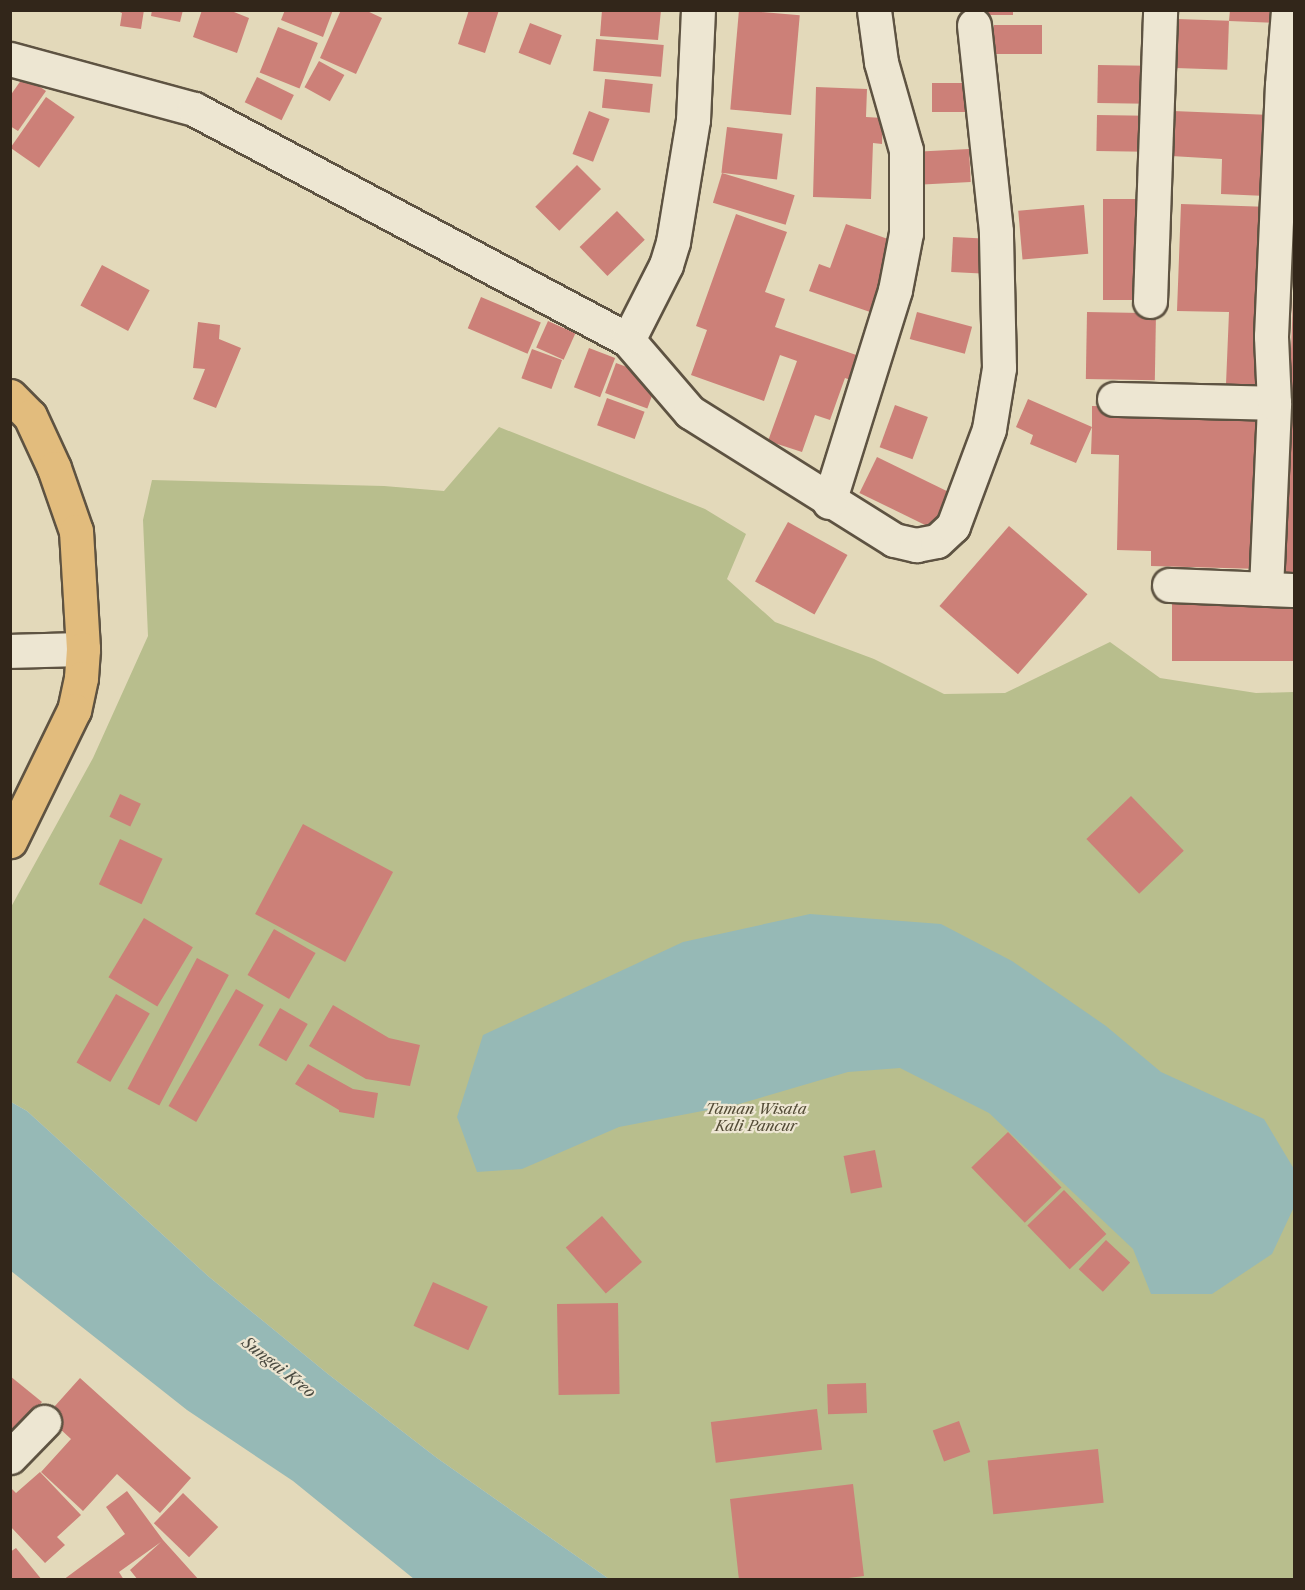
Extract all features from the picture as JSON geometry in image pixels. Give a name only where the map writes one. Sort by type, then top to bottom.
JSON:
[{"type":"main road","points":[[10,396],[30,416],[54,468],[76,531],[83,649],[81,678],[74,710],[10,841]]},
{"type":"street","points":[[628,340],[666,265],[674,242],[693,120],[698,10]]},
{"type":"street","points":[[829,502],[894,290],[906,232],[906,150],[881,62],[874,10]]},
{"type":"street","points":[[1150,301],[1160,10]]},
{"type":"street","points":[[1169,585],[1280,589],[1271,336],[1282,85],[1288,10]]},
{"type":"street","points":[[10,59],[195,109],[628,340],[690,412],[829,502],[894,540],[916,545],[937,541],[952,526],[989,429],[999,368],[996,231],[974,25]]},
{"type":"street","points":[[1114,399],[1274,403]]},
{"type":"street","points":[[10,651],[83,649]]},
{"type":"street","points":[[10,1457],[44,1422]]},
{"type":"green space","name":"Taman Wisata Kali Pancur","points":[[499,427],[705,509],[746,534],[727,579],[775,622],[874,659],[944,694],[1005,693],[1110,642],[1160,678],[1256,693],[1294,692],[1294,1579],[609,1579],[437,1458],[328,1374],[208,1276],[27,1111],[11,1102],[11,907],[93,758],[148,636],[143,520],[152,480],[384,486],[444,491]]},
{"type":"water","points":[[810,914],[941,924],[1012,961],[1106,1026],[1161,1072],[1264,1119],[1294,1169],[1294,1207],[1272,1254],[1212,1294],[1151,1294],[1133,1249],[989,1113],[900,1068],[848,1072],[739,1104],[619,1127],[522,1169],[477,1172],[457,1117],[483,1035],[683,942]]},
{"type":"water","name":"Sungai Kreo","points":[[11,1102],[27,1111],[208,1276],[328,1374],[437,1458],[609,1579],[414,1579],[293,1481],[187,1410],[11,1271]]},
{"type":"building","points":[[115,10],[144,10],[141,29],[120,26],[122,13]]},
{"type":"building","points":[[152,10],[183,10],[180,22],[151,16]]},
{"type":"building","points":[[202,10],[229,10],[249,18],[237,53],[193,37]]},
{"type":"building","points":[[285,10],[333,10],[323,37],[281,20]]},
{"type":"building","points":[[341,10],[365,10],[382,18],[356,74],[320,58]]},
{"type":"building","points":[[469,10],[499,10],[485,53],[458,44]]},
{"type":"building","points":[[602,10],[661,10],[658,40],[600,36]]},
{"type":"building","points":[[739,10],[800,15],[791,115],[730,110]]},
{"type":"building","points":[[981,10],[1013,10],[1013,15],[981,15]]},
{"type":"building","points":[[1230,10],[1275,10],[1275,23],[1229,21]]},
{"type":"building","points":[[1177,19],[1229,21],[1227,70],[1175,68]]},
{"type":"building","points":[[530,23],[562,35],[550,65],[519,53]]},
{"type":"building","points":[[994,25],[1042,25],[1042,54],[994,54]]},
{"type":"building","points":[[278,27],[318,43],[300,89],[260,72]]},
{"type":"building","points":[[596,39],[664,45],[661,77],[593,71]]},
{"type":"building","points":[[319,61],[344,75],[330,101],[304,87]]},
{"type":"building","points":[[1098,65],[1147,66],[1146,104],[1097,103]]},
{"type":"building","points":[[24,76],[46,91],[18,131],[10,126],[10,96]]},
{"type":"building","points":[[257,77],[294,95],[282,120],[245,102]]},
{"type":"building","points":[[605,79],[653,84],[650,113],[602,108]]},
{"type":"building","points":[[932,83],[975,83],[975,112],[932,112]]},
{"type":"building","points":[[816,87],[867,89],[866,117],[883,118],[882,144],[873,143],[871,199],[813,197]]},
{"type":"building","points":[[46,97],[75,117],[39,168],[10,148]]},
{"type":"building","points":[[589,111],[610,119],[593,162],[573,154]]},
{"type":"building","points":[[1173,111],[1271,115],[1266,196],[1221,194],[1222,159],[1171,156]]},
{"type":"building","points":[[1097,115],[1146,116],[1145,152],[1096,151]]},
{"type":"building","points":[[727,127],[783,134],[777,179],[721,173]]},
{"type":"building","points":[[969,149],[971,182],[923,184],[921,152]]},
{"type":"building","points":[[577,165],[601,189],[559,231],[535,207]]},
{"type":"building","points":[[722,173],[795,195],[786,225],[713,203]]},
{"type":"building","points":[[1103,199],[1144,199],[1144,300],[1103,300]]},
{"type":"building","points":[[1181,204],[1271,207],[1264,386],[1226,384],[1229,312],[1177,311]]},
{"type":"building","points":[[1084,205],[1088,254],[1023,260],[1018,211]]},
{"type":"building","points":[[617,211],[645,240],[607,276],[580,247]]},
{"type":"building","points":[[736,214],[787,232],[765,292],[785,299],[775,327],[865,358],[856,382],[845,378],[830,420],[815,415],[802,452],[768,441],[797,361],[780,355],[764,401],[691,375],[707,330],[696,326]]},
{"type":"building","points":[[846,224],[899,243],[873,313],[809,291],[819,264],[830,268]]},
{"type":"building","points":[[953,237],[993,239],[991,274],[951,272]]},
{"type":"building","points":[[102,265],[150,290],[128,331],[80,306]]},
{"type":"building","points":[[481,297],[541,322],[528,354],[468,328]]},
{"type":"building","points":[[1293,298],[1294,574],[1283,574]]},
{"type":"building","points":[[917,312],[972,327],[965,354],[910,339]]},
{"type":"building","points":[[1087,312],[1156,313],[1155,380],[1086,379]]},
{"type":"building","points":[[548,321],[575,333],[564,360],[536,347]]},
{"type":"building","points":[[198,322],[220,325],[219,339],[241,348],[216,408],[193,399],[205,369],[193,368]]},
{"type":"building","points":[[589,348],[615,358],[600,397],[574,387]]},
{"type":"building","points":[[532,349],[562,360],[551,389],[521,378]]},
{"type":"building","points":[[616,363],[658,378],[647,408],[605,393]]},
{"type":"building","points":[[607,398],[645,412],[635,439],[597,425]]},
{"type":"building","points":[[1028,399],[1092,427],[1076,463],[1030,444],[1033,435],[1016,427]]},
{"type":"building","points":[[895,405],[928,417],[912,459],[880,447]]},
{"type":"building","points":[[1092,406],[1264,409],[1261,569],[1151,566],[1151,551],[1117,550],[1119,455],[1091,454]]},
{"type":"building","points":[[877,457],[953,494],[936,530],[859,493]]},
{"type":"building","points":[[788,522],[847,555],[815,614],[755,581]]},
{"type":"building","points":[[1009,526],[1087,594],[1018,674],[939,606]]},
{"type":"building","points":[[1172,601],[1294,601],[1294,661],[1172,661]]},
{"type":"building","points":[[120,794],[141,804],[130,826],[109,817]]},
{"type":"building","points":[[1131,796],[1184,851],[1139,894],[1086,839]]},
{"type":"building","points":[[303,824],[393,872],[345,962],[255,914]]},
{"type":"building","points":[[120,839],[163,859],[141,904],[99,884]]},
{"type":"building","points":[[144,918],[193,947],[157,1007],[108,977]]},
{"type":"building","points":[[274,929],[316,953],[289,999],[248,975]]},
{"type":"building","points":[[197,958],[229,975],[159,1106],[128,1089]]},
{"type":"building","points":[[236,989],[264,1005],[196,1122],[169,1106]]},
{"type":"building","points":[[116,994],[150,1014],[110,1082],[77,1062]]},
{"type":"building","points":[[333,1005],[389,1038],[420,1045],[410,1086],[366,1079],[309,1046]]},
{"type":"building","points":[[280,1008],[308,1024],[286,1061],[259,1045]]},
{"type":"building","points":[[308,1064],[353,1089],[378,1093],[374,1118],[339,1112],[295,1084]]},
{"type":"building","points":[[1008,1132],[1061,1187],[1025,1223],[971,1167]]},
{"type":"building","points":[[875,1150],[882,1187],[851,1193],[844,1156]]},
{"type":"building","points":[[1064,1190],[1106,1234],[1070,1269],[1027,1225]]},
{"type":"building","points":[[602,1216],[642,1262],[606,1294],[566,1247]]},
{"type":"building","points":[[1106,1240],[1130,1263],[1103,1292],[1079,1269]]},
{"type":"building","points":[[433,1282],[488,1306],[468,1350],[413,1326]]},
{"type":"building","points":[[618,1303],[620,1394],[559,1395],[557,1304]]},
{"type":"building","points":[[10,1376],[42,1402],[10,1440]]},
{"type":"building","points":[[80,1378],[191,1478],[160,1513],[117,1474],[83,1511],[41,1472],[71,1439],[46,1416]]},
{"type":"building","points":[[866,1383],[867,1413],[828,1414],[827,1384]]},
{"type":"building","points":[[817,1409],[822,1450],[716,1463],[711,1422]]},
{"type":"building","points":[[959,1421],[970,1452],[944,1462],[933,1431]]},
{"type":"building","points":[[1098,1449],[1104,1503],[993,1514],[988,1461]]},
{"type":"building","points":[[40,1472],[81,1515],[57,1537],[65,1545],[45,1563],[10,1526],[10,1487],[16,1493]]},
{"type":"building","points":[[853,1484],[864,1576],[833,1580],[739,1580],[730,1499]]},
{"type":"building","points":[[127,1491],[163,1540],[199,1580],[138,1580],[130,1570],[161,1542],[119,1572],[124,1580],[63,1580],[125,1534],[106,1507]]},
{"type":"building","points":[[183,1493],[218,1527],[189,1557],[154,1523]]},
{"type":"building","points":[[16,1548],[42,1580],[10,1580],[10,1552]]}]
